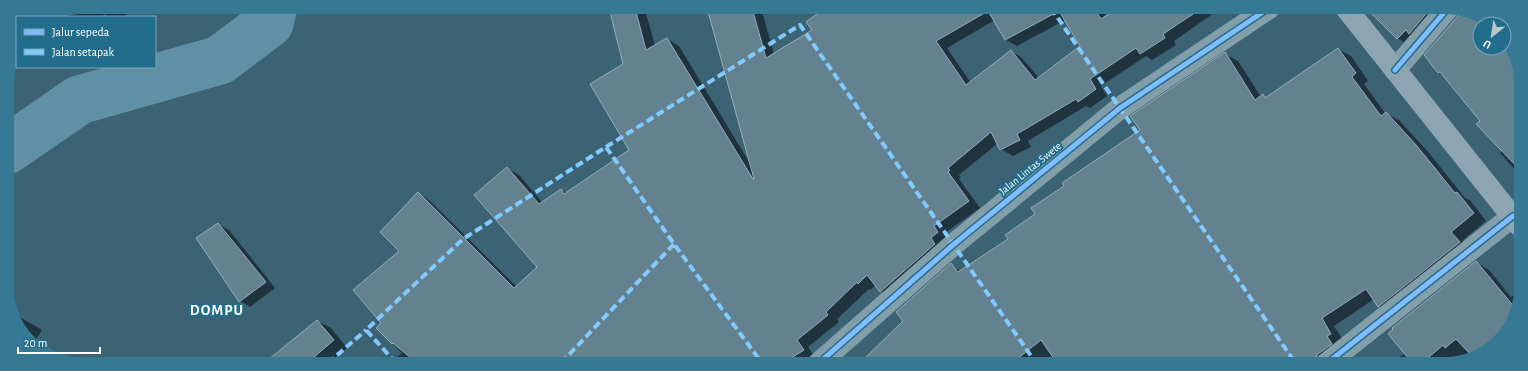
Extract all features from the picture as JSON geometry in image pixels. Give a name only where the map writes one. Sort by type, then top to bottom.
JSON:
[{"type":"main road","points":[[1351,14],[1514,219]]},
{"type":"street","name":"Jalan Lintas Swete","points":[[827,357],[953,245],[1120,108],[1260,14]]},
{"type":"street","points":[[1395,70],[1443,14]]},
{"type":"street","points":[[1335,357],[1514,223]]},
{"type":"building","points":[[610,14],[637,14],[646,50],[667,38],[754,179],[709,14],[754,14],[766,58],[812,30],[806,22],[817,14],[983,14],[936,41],[966,85],[1011,50],[1035,80],[1080,46],[1061,14],[1098,14],[1101,19],[1108,14],[1193,14],[1163,34],[1165,38],[1140,54],[1136,48],[1090,79],[1096,89],[1078,102],[1076,99],[1017,134],[1020,140],[1000,150],[991,132],[948,168],[950,170],[948,172],[969,201],[934,226],[938,232],[931,238],[935,244],[880,292],[867,275],[858,284],[857,282],[826,312],[828,315],[797,340],[804,350],[793,357],[410,357],[393,343],[392,344],[376,328],[381,323],[353,290],[399,251],[380,232],[418,192],[514,288],[537,267],[474,195],[507,167],[539,204],[561,189],[564,194],[629,150],[590,84],[623,64]]},
{"type":"building","points":[[990,14],[1053,14],[1005,40]]},
{"type":"building","points":[[1372,14],[1426,14],[1409,34],[1406,30],[1397,39]]},
{"type":"building","points":[[1458,15],[1472,20],[1472,56],[1509,56],[1513,69],[1514,83],[1514,164],[1476,124],[1480,121],[1440,72],[1438,73],[1424,55]]},
{"type":"building","points":[[1338,48],[1356,73],[1352,77],[1381,116],[1386,112],[1474,213],[1451,232],[1460,242],[1378,307],[1366,289],[1322,318],[1331,334],[1327,336],[1332,344],[1316,357],[1053,357],[1041,340],[1020,357],[866,357],[903,321],[896,312],[951,263],[958,272],[1008,239],[1005,235],[1035,214],[1031,208],[1064,186],[1062,183],[1140,130],[1130,116],[1225,52],[1255,100],[1263,94],[1265,98]]},
{"type":"building","points":[[218,223],[266,282],[239,302],[196,238]]},
{"type":"building","points":[[1476,261],[1512,304],[1505,323],[1497,334],[1484,345],[1469,353],[1456,339],[1445,348],[1443,345],[1429,357],[1407,357],[1388,334],[1393,329],[1392,328]]},
{"type":"building","points":[[317,320],[334,340],[314,357],[271,357]]},
{"type":"waterway","points":[[14,145],[79,100],[220,60],[269,23],[271,14]]},
{"type":"marked path","points":[[1055,14],[1291,357]]},
{"type":"marked path","points":[[606,147],[800,25],[1032,357]]},
{"type":"marked path","points":[[391,357],[366,330],[463,239],[606,147],[674,244],[758,357]]},
{"type":"marked path","points":[[567,357],[674,244]]},
{"type":"marked path","points":[[335,357],[366,330]]},
{"type":"cycle path","points":[[826,357],[953,245],[1120,108],[1260,14]]},
{"type":"cycle path","points":[[1395,70],[1443,14]]},
{"type":"cycle path","points":[[1335,357],[1513,216]]},
{"type":"district","name":"DOMPU","points":[[217,310]]}]
